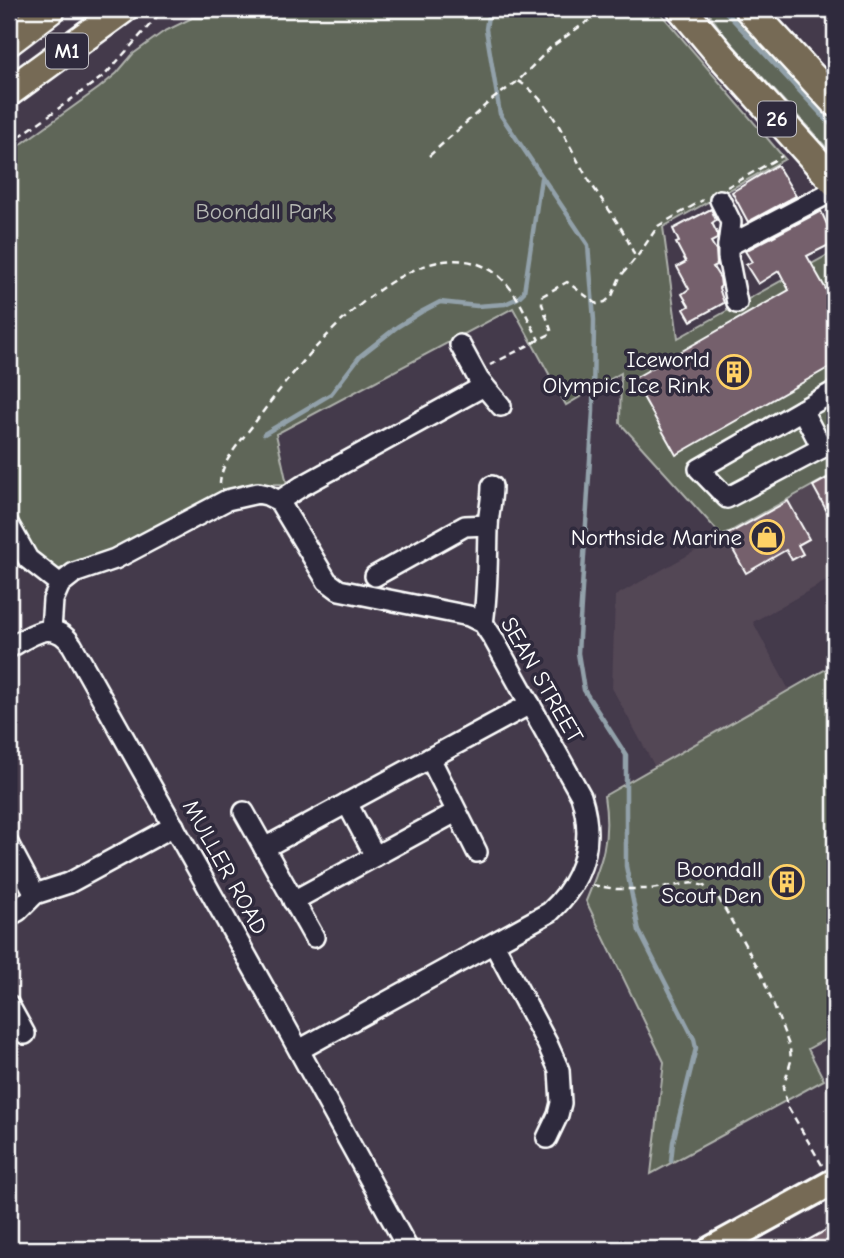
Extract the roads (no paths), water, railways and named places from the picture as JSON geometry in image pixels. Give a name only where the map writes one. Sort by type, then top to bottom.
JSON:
[{"type":"highway","name":"M1","points":[[9,41],[51,9]]},
{"type":"highway","name":"M1","points":[[9,92],[123,9]]},
{"type":"highway","name":"26","points":[[682,9],[835,182]]},
{"type":"highway","name":"26","points":[[749,9],[835,103]]},
{"type":"main road","points":[[711,1249],[830,1174]]},
{"type":"street","points":[[729,246],[835,190]]},
{"type":"street","points":[[714,197],[731,222],[728,257],[737,303]]},
{"type":"street","points":[[460,345],[479,380],[501,407]]},
{"type":"street","points":[[9,648],[39,632],[51,630],[53,600],[60,584],[74,573],[115,559],[227,500],[258,493],[279,502],[479,380]]},
{"type":"street","points":[[802,410],[829,444],[727,498],[699,470],[802,410],[835,391]]},
{"type":"street","points":[[483,623],[487,601],[488,525],[492,510],[492,486]]},
{"type":"street","name":"SEAN STREET","points":[[279,502],[327,581],[339,590],[469,616],[483,623],[582,796],[588,822],[587,853],[575,882],[550,912],[299,1050]]},
{"type":"street","points":[[9,525],[28,559],[60,584]]},
{"type":"street","points":[[376,576],[465,526],[488,525]]},
{"type":"street","name":"MULLER ROAD","points":[[51,630],[60,633],[72,645],[408,1249]]},
{"type":"street","points":[[264,848],[530,704]]},
{"type":"street","points":[[430,758],[477,852]]},
{"type":"street","points":[[347,803],[375,856]]},
{"type":"street","points":[[244,812],[314,937]]},
{"type":"street","points":[[293,901],[456,812]]},
{"type":"street","points":[[9,916],[35,894],[69,883],[174,825]]},
{"type":"street","points":[[9,845],[35,894]]},
{"type":"street","points":[[494,944],[559,1070],[561,1103],[547,1138]]},
{"type":"street","points":[[9,1005],[25,1034]]},
{"type":"waterway","points":[[489,9],[486,29],[500,114],[588,245],[594,320],[593,411],[578,653],[584,690],[626,755],[626,866],[639,931],[694,1039],[696,1048],[673,1142],[671,1161]]},
{"type":"waterway","points":[[723,9],[835,129]]},
{"type":"waterway","points":[[264,434],[331,394],[360,356],[421,312],[440,302],[477,306],[505,304],[518,298],[524,292],[541,178]]},
{"type":"place","name":"Iceworld Olympic Ice Rink","points":[[734,372]]},
{"type":"place","name":"Northside Marine","points":[[767,537]]},
{"type":"place","name":"Boondall Scout Den","points":[[787,882]]},
{"type":"park label","name":"Boondall Park","points":[[264,211]]}]
